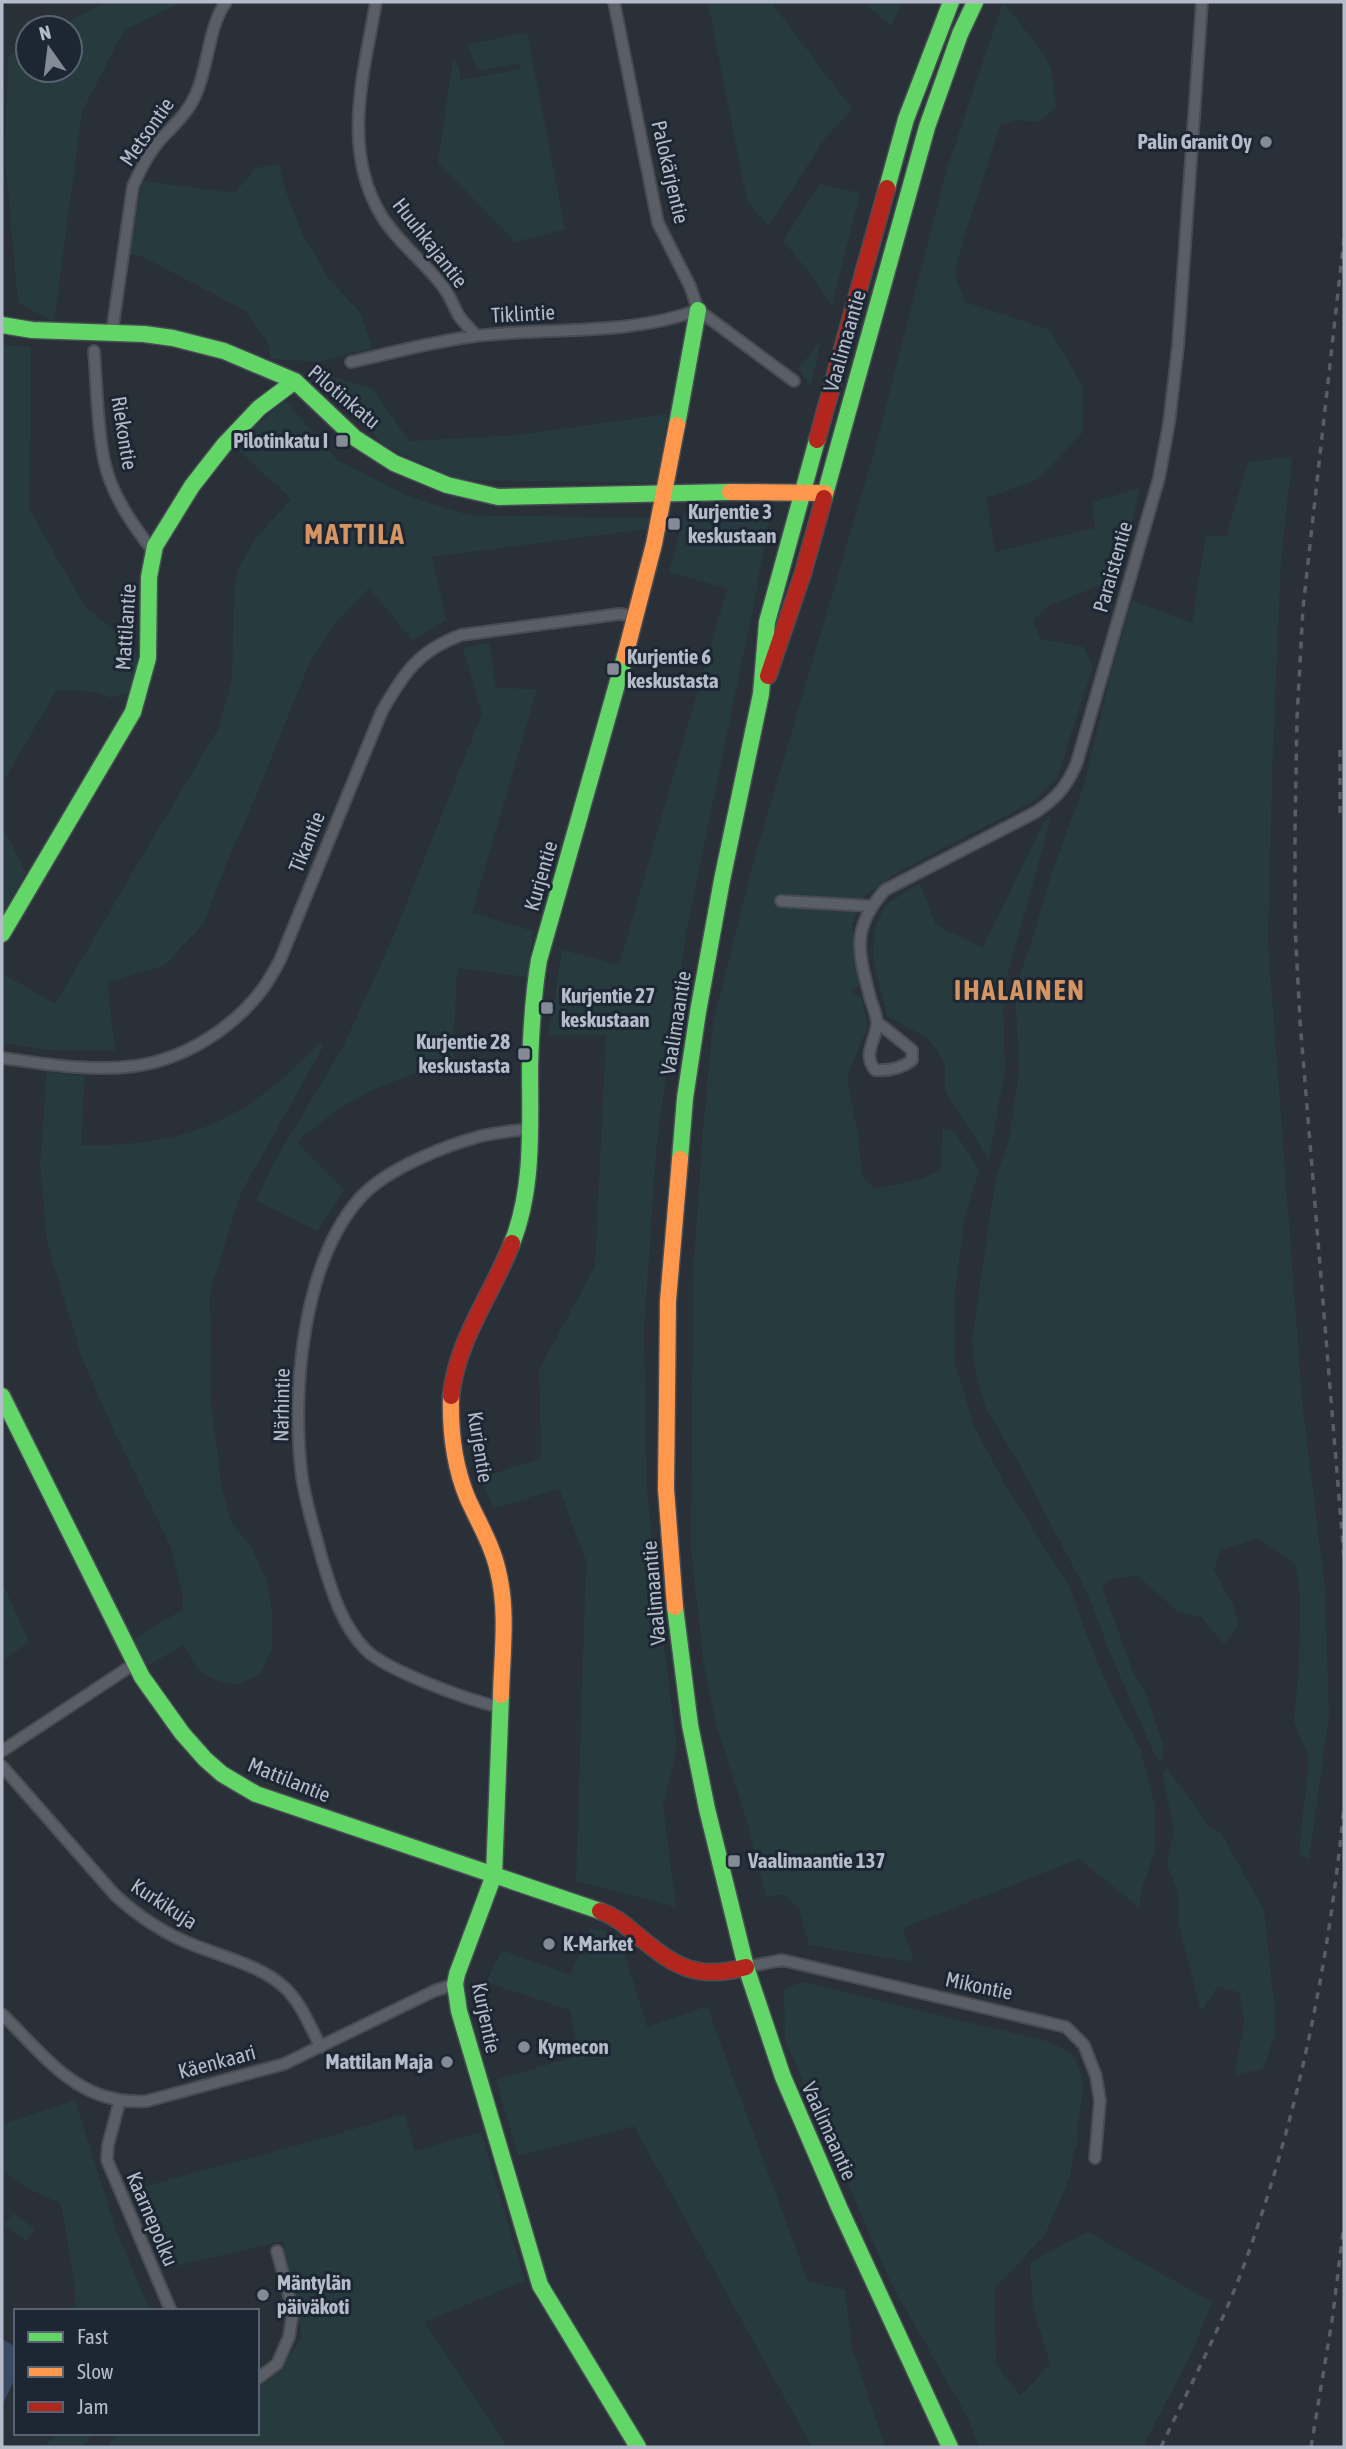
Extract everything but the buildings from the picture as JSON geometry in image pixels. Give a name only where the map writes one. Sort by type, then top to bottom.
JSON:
[{"type":"street","name":"Metsontie","points":[[112,332],[133,186],[142,166],[159,142],[184,116],[196,95],[219,11],[226,2]]},
{"type":"street","name":"Huuhkajantie","points":[[376,2],[358,108],[357,134],[371,192],[380,214],[395,235],[443,287],[460,316],[477,336]]},
{"type":"street","name":"Palokärjentie","points":[[614,2],[658,223],[690,286],[698,310]]},
{"type":"street","name":"Vaalimaantie","points":[[950,2447],[839,2207],[783,2077],[746,1967],[707,1809],[690,1725],[677,1629],[666,1489],[667,1328],[685,1098],[722,880],[761,694],[767,622],[906,119],[951,2]]},
{"type":"street","name":"Vaalimaantie","points":[[761,694],[785,630],[927,127],[960,34],[975,2]]},
{"type":"street","name":"Paraistentie","points":[[871,906],[885,890],[1053,801],[1069,783],[1077,762],[1159,478],[1169,423],[1178,345],[1202,2]]},
{"type":"street","name":"Tiklintie","points":[[351,362],[477,336],[582,330],[666,320],[698,310]]},
{"type":"street","points":[[698,310],[794,381]]},
{"type":"street","name":"Kurjentie","points":[[638,2447],[540,2285],[459,2011],[455,1984],[461,1959],[494,1875],[503,1590],[488,1539],[463,1489],[451,1427],[453,1382],[463,1346],[483,1302],[509,1256],[520,1219],[526,1191],[537,978],[551,914],[636,616],[664,493],[698,310]]},
{"type":"street","name":"Pilotinkatu","points":[[2,325],[32,330],[112,332],[173,338],[224,351],[295,381],[355,438],[394,463],[447,485],[498,497],[825,493]]},
{"type":"street","name":"Riekontie","points":[[94,351],[105,461],[117,496],[133,525],[153,551]]},
{"type":"street","name":"Mattilantie","points":[[2,934],[133,712],[149,651],[149,589],[153,551],[187,491],[223,446],[267,402],[295,381]]},
{"type":"street","name":"Tikantie","points":[[2,1058],[104,1068],[136,1066],[172,1057],[203,1042],[234,1019],[264,987],[280,960],[382,711],[401,678],[418,659],[440,643],[461,635],[619,614],[636,616]]},
{"type":"street","points":[[781,901],[871,906],[861,926],[859,949],[877,1022],[869,1063],[875,1070],[887,1071],[904,1066],[912,1060],[912,1050],[877,1022]]},
{"type":"street","name":"Närhintie","points":[[500,1707],[446,1690],[383,1663],[366,1650],[352,1633],[341,1614],[331,1587],[311,1519],[302,1478],[298,1389],[304,1339],[315,1289],[329,1249],[345,1218],[361,1197],[406,1166],[447,1147],[483,1136],[528,1129]]},
{"type":"street","name":"Mattilantie","points":[[2,1396],[134,1664],[165,1710],[205,1759],[222,1774],[256,1794],[612,1914],[668,1961],[706,1973],[725,1973],[746,1967]]},
{"type":"street","points":[[2,1751],[134,1664]]},
{"type":"street","name":"Kurkikuja","points":[[2,1766],[114,1895],[129,1908],[188,1943],[251,1967],[283,1985],[295,1999],[320,2047]]},
{"type":"street","name":"Mikontie","points":[[746,1967],[782,1960],[1066,2027],[1084,2045],[1096,2076],[1100,2101],[1095,2158]]},
{"type":"street","name":"Käenkaari","points":[[2,2014],[72,2082],[94,2094],[120,2100],[147,2101],[284,2064],[434,1991],[455,1984]]},
{"type":"street","name":"Kaarnepolku","points":[[120,2100],[108,2145],[107,2160],[170,2309]]},
{"type":"street","points":[[259,2378],[277,2364],[289,2337],[293,2311],[277,2251]]},
{"type":"green space","points":[[105,2],[183,2],[124,30],[82,112],[54,322],[18,303],[5,158],[8,57],[14,53],[14,84],[84,84],[83,14]]},
{"type":"green space","points":[[708,2],[771,2],[852,109],[826,137],[768,226],[747,201]]},
{"type":"green space","points":[[863,2],[902,2],[891,26]]},
{"type":"green space","points":[[1003,2],[1044,54],[1052,71],[1056,106],[1039,122],[1017,120],[1000,125],[962,244],[955,275],[965,302],[1050,330],[1082,385],[1083,432],[1037,480],[986,498],[995,552],[1095,528],[1093,502],[1140,488],[1118,578],[1048,606],[1033,621],[1041,639],[1084,647],[1093,667],[1057,777],[1033,801],[902,870],[865,895],[852,924],[860,984],[851,992],[862,998],[868,1026],[847,1077],[862,1175],[875,1189],[922,1179],[941,1169],[943,1128],[954,1131],[979,1169],[964,1220],[954,1303],[955,1363],[974,1426],[1005,1484],[1069,1586],[1095,1657],[1140,1748],[1155,1805],[1155,1850],[1141,1891],[1140,1908],[1079,1859],[903,1928],[914,1962],[809,1945],[799,1909],[784,1894],[766,1897],[746,1818],[716,1724],[703,1659],[691,1548],[693,1275],[713,1022],[754,860],[875,449],[947,168]]},
{"type":"green space","points":[[527,32],[565,229],[515,242],[438,162],[453,59],[459,68],[461,80],[521,69],[520,63],[478,71],[467,45]]},
{"type":"green space","points":[[279,164],[284,186],[301,231],[328,278],[360,312],[372,348],[319,362],[271,359],[267,341],[246,311],[141,256],[128,254],[143,181],[235,193],[256,168]]},
{"type":"green space","points":[[820,184],[860,193],[832,306],[810,273],[783,241]]},
{"type":"green space","points":[[821,340],[811,386],[798,369]]},
{"type":"green space","points":[[2,345],[31,347],[30,511],[84,605],[136,650],[141,675],[130,692],[111,698],[96,692],[57,690],[2,783]]},
{"type":"green space","points":[[331,376],[373,389],[409,441],[517,435],[668,414],[657,483],[457,480],[383,445],[322,379]]},
{"type":"green space","points":[[285,400],[337,460],[406,495],[468,515],[650,518],[647,529],[432,557],[446,620],[412,640],[369,588],[336,622],[309,664],[204,923],[164,966],[107,982],[115,1050],[50,1050],[2,1043],[2,973],[55,1004],[219,727],[232,679],[234,588],[240,564],[257,537],[291,499],[234,446]]},
{"type":"green space","points":[[1292,457],[1281,563],[1268,941],[1302,1399],[1325,1589],[1329,1715],[1309,1859],[1299,1854],[1309,1757],[1294,1721],[1299,1665],[1300,1600],[1296,1566],[1257,1538],[1221,1550],[1214,1570],[1233,1605],[1239,1626],[1224,1644],[1202,1618],[1177,1611],[1138,1576],[1110,1579],[1102,1587],[1133,1672],[1144,1689],[1164,1748],[1161,1763],[1153,1751],[1113,1660],[1088,1595],[1022,1469],[986,1408],[977,1380],[972,1340],[996,1176],[1009,1140],[1019,1071],[1015,988],[1052,872],[1084,785],[1132,600],[1192,623],[1206,535],[1226,537],[1248,462]]},
{"type":"green space","points":[[771,507],[754,603],[686,933],[657,1142],[644,1329],[647,1490],[677,1748],[663,1806],[676,1907],[576,1881],[586,1561],[559,1488],[494,1509],[480,1478],[541,1458],[539,1370],[595,1266],[606,1035],[549,1035],[562,950],[619,965],[727,589],[669,572],[686,508]]},
{"type":"green space","points":[[489,643],[496,688],[537,689],[472,913],[533,931],[528,977],[457,968],[453,1060],[379,1087],[339,1108],[297,1142],[344,1190],[318,1231],[256,1201],[273,1164],[342,1049],[393,937],[482,714],[463,648]]},
{"type":"green space","points":[[1052,815],[1003,990],[1005,1069],[989,1160],[945,1091],[945,1064],[935,1047],[924,1036],[887,1016],[873,958],[874,930],[885,905],[920,883],[936,925],[983,948],[1043,823]]},
{"type":"green space","points":[[2,825],[26,873],[2,914]]},
{"type":"green space","points":[[320,1042],[323,1047],[241,1193],[211,1288],[210,1390],[221,1485],[232,1524],[251,1547],[266,1578],[272,1610],[272,1649],[261,1673],[238,1685],[219,1682],[198,1670],[183,1645],[148,1666],[132,1640],[182,1610],[183,1596],[171,1547],[112,1427],[82,1358],[47,1243],[40,1162],[47,1072],[85,1076],[81,1145],[153,1141],[213,1124],[241,1109],[293,1069]]},
{"type":"green space","points":[[2,1582],[29,1642],[2,1661]]},
{"type":"green space","points":[[1168,1769],[1208,1825],[1221,1833],[1264,1910],[1275,2034],[1263,2069],[1235,2075],[1244,2022],[1240,1993],[1218,1986],[1201,2011],[1178,1921],[1178,1893],[1167,1865],[1174,1829],[1162,1773]]},
{"type":"green space","points":[[590,1928],[619,1935],[647,2027],[707,2006],[808,2282],[845,2290],[852,2349],[885,2447],[812,2447],[634,2126],[518,2156],[496,2080],[579,2055],[570,2010],[486,1982],[502,1950],[570,1975]]},
{"type":"green space","points":[[803,1982],[1050,2042],[1074,2058],[1082,2079],[1082,2090],[1077,2147],[1074,2147],[1070,2177],[1045,2235],[995,2288],[996,2364],[1020,2396],[1050,2364],[1033,2308],[1030,2262],[1088,2232],[1212,2302],[1193,2350],[1143,2447],[979,2447],[968,2418],[892,2285],[785,2040],[784,1989]]},
{"type":"green space","points":[[75,2100],[116,2230],[149,2309],[76,2309],[74,2279],[61,2204],[29,2189],[2,2171],[2,2124]]},
{"type":"green space","points":[[405,2114],[415,2151],[481,2132],[525,2281],[424,2322],[507,2447],[107,2447],[117,2435],[259,2435],[259,2385],[272,2379],[302,2338],[283,2241],[175,2266],[127,2191]]},
{"type":"green space","points":[[13,2213],[35,2229],[26,2241],[4,2225]]},
{"type":"green space","points":[[56,2435],[92,2435],[82,2447],[43,2447]]},
{"type":"water","points":[[2,2339],[14,2346],[14,2380],[2,2406]]},
{"type":"railway","points":[[1344,238],[1303,608],[1295,830],[1295,925],[1300,1021],[1344,1558]]},
{"type":"railway","points":[[1340,750],[1340,813]]},
{"type":"railway","points":[[1161,2447],[1234,2291],[1263,2212],[1280,2155],[1320,1982],[1344,1806]]},
{"type":"railway","points":[[1311,2447],[1332,2321],[1344,2225]]},
{"type":"traffic: fast","points":[[887,188],[906,119],[951,2]]},
{"type":"traffic: fast","points":[[824,498],[927,127],[960,34],[975,2]]},
{"type":"traffic: fast","points":[[677,425],[698,310]]},
{"type":"traffic: fast","points":[[2,325],[32,330],[144,334],[173,338],[224,351],[295,381],[355,438],[394,463],[447,485],[498,497],[730,492]]},
{"type":"traffic: fast","points":[[2,934],[133,712],[148,658],[149,577],[155,546],[192,486],[224,445],[259,408],[295,381]]},
{"type":"traffic: fast","points":[[680,1159],[685,1098],[698,1012],[722,880],[761,694],[767,622],[817,440]]},
{"type":"traffic: fast","points":[[512,1243],[527,1178],[531,1040],[539,960],[625,656]]},
{"type":"traffic: fast","points":[[2,1396],[142,1677],[182,1733],[222,1774],[256,1794],[600,1911]]},
{"type":"traffic: fast","points":[[675,1607],[690,1725],[707,1809],[746,1967],[783,2077],[839,2207],[950,2447]]},
{"type":"traffic: fast","points":[[501,1695],[494,1875],[457,1974],[455,1984],[459,2011],[540,2285],[638,2447]]},
{"type":"traffic: slow","points":[[625,656],[654,544],[677,425]]},
{"type":"traffic: slow","points":[[730,492],[825,493]]},
{"type":"traffic: slow","points":[[675,1607],[666,1489],[668,1301],[680,1159]]},
{"type":"traffic: slow","points":[[451,1396],[452,1434],[459,1472],[467,1497],[492,1552],[501,1586],[504,1633],[501,1695]]},
{"type":"traffic: jam","points":[[817,440],[887,188]]},
{"type":"traffic: jam","points":[[768,676],[803,573],[824,498]]},
{"type":"traffic: jam","points":[[451,1396],[460,1355],[512,1243]]},
{"type":"traffic: jam","points":[[600,1911],[620,1921],[663,1955],[687,1968],[713,1972],[746,1967]]},
{"type":"place","name":"Palin Granit Oy","points":[[1266,142]]},
{"type":"place","name":"Pilotinkatu I","points":[[342,441]]},
{"type":"place","name":"Kurjentie 3 keskustaan","points":[[674,524]]},
{"type":"place","name":"Kurjentie 6 keskustasta","points":[[613,669]]},
{"type":"place","name":"Kurjentie 27 keskustaan","points":[[547,1008]]},
{"type":"place","name":"Kurjentie 28 keskustasta","points":[[524,1054]]},
{"type":"place","name":"Vaalimaantie 137","points":[[734,1861]]},
{"type":"place","name":"K-Market","points":[[549,1944]]},
{"type":"place","name":"Kymecon","points":[[524,2047]]},
{"type":"place","name":"Mattilan Maja","points":[[447,2062]]},
{"type":"place","name":"Mäntylän päiväkoti","points":[[263,2295]]},
{"type":"district","name":"MATTILA","points":[[355,534]]},
{"type":"district","name":"IHALAINEN","points":[[1020,990]]}]
